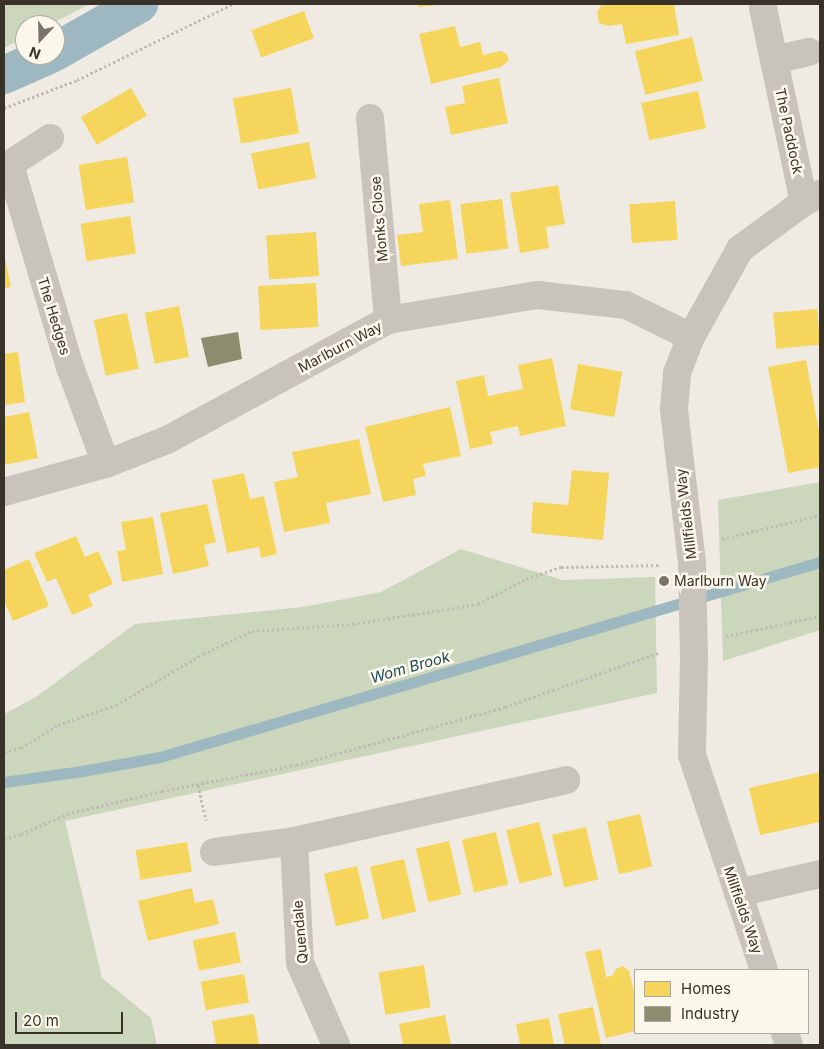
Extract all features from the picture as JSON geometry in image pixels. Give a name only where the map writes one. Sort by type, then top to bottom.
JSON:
[{"type":"street","name":"The Paddock","points":[[763,8],[774,60],[812,198]]},
{"type":"street","points":[[774,60],[809,52]]},
{"type":"street","name":"Monks Close","points":[[370,118],[388,320]]},
{"type":"street","name":"The Hedges","points":[[50,138],[7,167],[70,366],[106,464]]},
{"type":"street","name":"Millfields Way","points":[[764,969],[692,755],[694,658],[691,550],[674,409],[677,373],[691,337],[740,249],[812,198]]},
{"type":"street","name":"Marlburn Way","points":[[4,492],[106,464],[167,440],[388,320],[538,295],[626,306],[691,337]]},
{"type":"street","points":[[214,852],[294,841],[566,780]]},
{"type":"street","name":"Quendale","points":[[294,841],[300,963],[336,1045]]},
{"type":"street","points":[[738,893],[820,874]]},
{"type":"path","points":[[4,108],[78,80],[233,4]]},
{"type":"path","points":[[4,752],[21,748],[58,725],[116,706],[203,654],[252,631],[353,624],[478,604],[526,579],[561,567],[648,566],[723,540],[820,515]]},
{"type":"path","points":[[731,635],[820,616]]},
{"type":"path","points":[[4,839],[21,834],[67,814],[296,764],[505,707],[646,656]]},
{"type":"green space","points":[[4,4],[90,4],[65,17],[65,15],[15,15],[15,42],[4,48]]},
{"type":"green space","points":[[820,482],[820,630],[723,661],[718,500]]},
{"type":"green space","points":[[461,549],[563,580],[655,577],[657,693],[65,821],[102,978],[151,1018],[157,1045],[4,1045],[4,714],[36,697],[135,624],[303,607],[381,592]]},
{"type":"building: Homes","points":[[418,4],[438,4],[438,5],[418,7]]},
{"type":"building: Homes","points":[[602,4],[674,4],[679,35],[626,44],[622,24],[608,26],[599,23],[597,12]]},
{"type":"building: Homes","points":[[304,11],[314,38],[261,57],[251,30]]},
{"type":"building: Homes","points":[[455,26],[460,47],[480,42],[483,55],[500,51],[506,53],[509,60],[501,67],[431,84],[419,34]]},
{"type":"building: Homes","points":[[692,37],[703,81],[646,95],[635,51]]},
{"type":"building: Homes","points":[[499,78],[508,123],[451,135],[445,107],[465,103],[462,86]]},
{"type":"building: Homes","points":[[131,88],[147,116],[97,145],[81,117]]},
{"type":"building: Homes","points":[[291,88],[299,133],[241,144],[233,98]]},
{"type":"building: Homes","points":[[698,91],[706,128],[649,140],[641,103]]},
{"type":"building: Homes","points":[[309,142],[316,178],[258,190],[251,153]]},
{"type":"building: Homes","points":[[127,157],[134,202],[86,210],[79,165]]},
{"type":"building: Homes","points":[[558,185],[565,224],[546,227],[549,248],[520,253],[510,193]]},
{"type":"building: Homes","points":[[502,199],[508,249],[466,254],[460,204]]},
{"type":"building: Homes","points":[[450,200],[458,259],[401,266],[397,235],[423,232],[419,204]]},
{"type":"building: Homes","points":[[675,201],[678,240],[632,243],[629,204]]},
{"type":"building: Homes","points":[[130,216],[136,254],[87,261],[81,224]]},
{"type":"building: Homes","points":[[316,232],[319,276],[269,279],[266,235]]},
{"type":"building: Homes","points":[[4,253],[11,287],[4,288]]},
{"type":"building: Homes","points":[[316,283],[318,327],[260,330],[258,286]]},
{"type":"building: Homes","points":[[179,306],[189,357],[155,364],[145,313]]},
{"type":"building: Homes","points":[[817,309],[820,345],[776,349],[773,313]]},
{"type":"building: Homes","points":[[127,313],[139,369],[106,376],[94,320]]},
{"type":"building: Homes","points":[[18,352],[25,402],[4,405],[4,354]]},
{"type":"building: Homes","points":[[552,358],[566,426],[520,436],[518,426],[490,432],[493,444],[470,449],[456,381],[484,375],[488,396],[523,389],[518,365]]},
{"type":"building: Homes","points":[[806,360],[820,437],[820,467],[788,473],[768,367]]},
{"type":"building: Homes","points":[[578,364],[622,372],[614,417],[570,409]]},
{"type":"building: Homes","points":[[450,407],[461,456],[423,464],[426,476],[413,479],[416,495],[383,502],[365,427]]},
{"type":"building: Homes","points":[[29,412],[38,458],[4,465],[4,417]]},
{"type":"building: Homes","points":[[359,439],[371,494],[326,503],[330,523],[284,532],[274,482],[298,477],[292,452]]},
{"type":"building: Homes","points":[[572,470],[609,473],[603,540],[531,533],[533,502],[568,505]]},
{"type":"building: Homes","points":[[244,473],[250,499],[264,496],[277,554],[261,558],[259,547],[227,553],[212,480]]},
{"type":"building: Homes","points":[[207,504],[216,542],[204,545],[209,566],[173,574],[160,513]]},
{"type":"building: Homes","points":[[153,517],[163,574],[122,582],[117,551],[126,550],[121,522]]},
{"type":"building: Homes","points":[[76,536],[85,557],[98,551],[113,584],[88,595],[93,606],[72,615],[56,578],[47,582],[34,553]]},
{"type":"building: Homes","points":[[29,559],[49,606],[13,621],[4,601],[4,570]]},
{"type":"building: Homes","points":[[820,772],[820,822],[760,835],[749,788]]},
{"type":"building: Homes","points":[[640,814],[652,867],[619,874],[607,822]]},
{"type":"building: Homes","points":[[539,822],[552,875],[519,884],[506,830]]},
{"type":"building: Homes","points":[[586,827],[598,880],[564,887],[552,835]]},
{"type":"building: Homes","points":[[496,832],[508,885],[474,892],[462,840]]},
{"type":"building: Homes","points":[[449,841],[461,895],[428,902],[416,849]]},
{"type":"building: Homes","points":[[187,842],[192,872],[140,880],[136,850]]},
{"type":"building: Homes","points":[[404,859],[416,912],[382,919],[370,867]]},
{"type":"building: Homes","points":[[357,866],[369,919],[336,926],[324,874]]},
{"type":"building: Homes","points":[[192,888],[195,903],[213,899],[219,924],[148,941],[138,901]]},
{"type":"building: Homes","points":[[235,932],[241,962],[199,971],[193,940]]},
{"type":"building: Homes","points":[[601,949],[606,977],[612,976],[616,969],[623,966],[629,971],[634,992],[634,1031],[606,1038],[585,952]]},
{"type":"building: Homes","points":[[424,965],[431,1007],[385,1015],[379,972]]},
{"type":"building: Homes","points":[[244,974],[249,1003],[206,1010],[201,982]]},
{"type":"building: Homes","points":[[593,1007],[601,1045],[565,1045],[558,1014]]},
{"type":"building: Homes","points":[[254,1014],[259,1045],[216,1045],[212,1021]]},
{"type":"building: Homes","points":[[445,1015],[451,1045],[403,1045],[399,1024]]},
{"type":"building: Homes","points":[[549,1018],[554,1045],[520,1045],[516,1024]]},
{"type":"building: Industry","points":[[238,332],[242,359],[208,367],[201,338]]},
{"type":"waterway","points":[[65,46],[139,4]]},
{"type":"waterway","points":[[4,75],[26,65]]},
{"type":"waterway","name":"Wom Brook","points":[[4,782],[160,757],[820,562]]},
{"type":"place","name":"Marlburn Way","points":[[664,581]]}]
